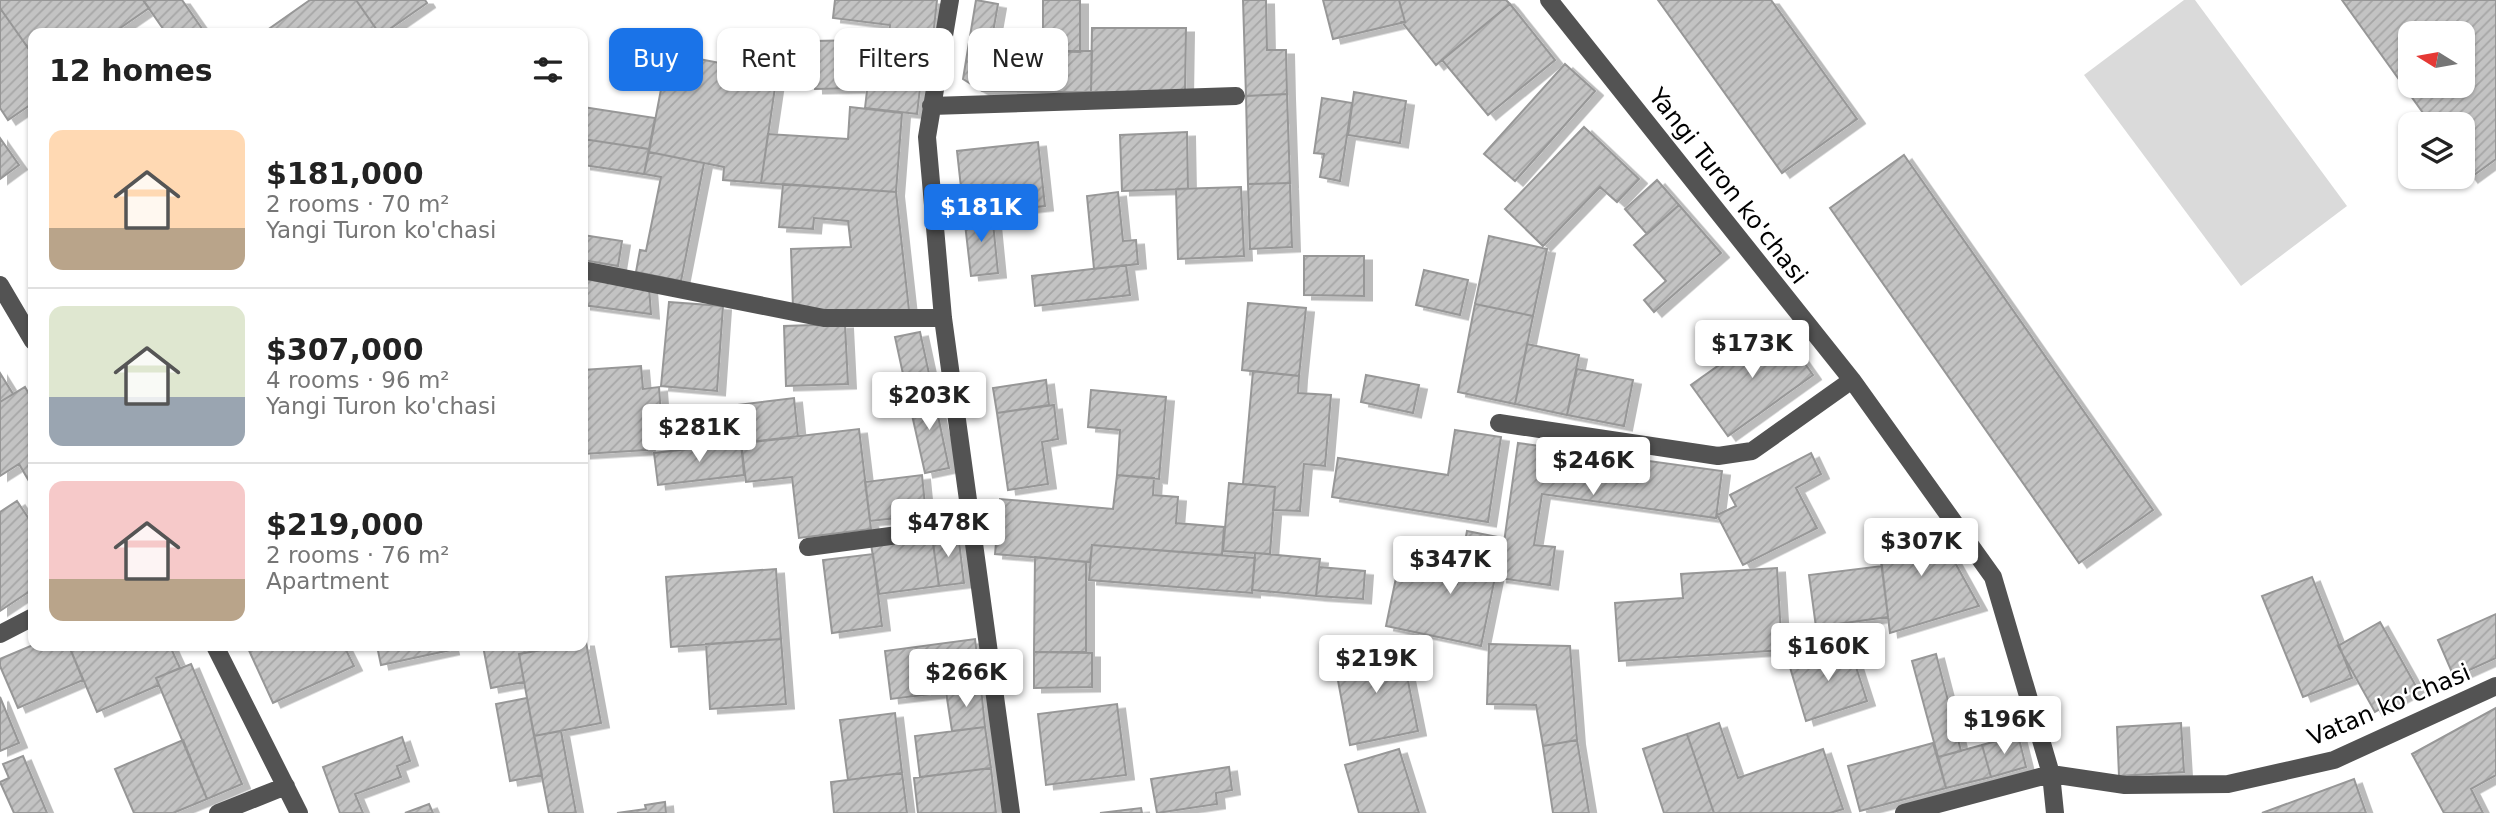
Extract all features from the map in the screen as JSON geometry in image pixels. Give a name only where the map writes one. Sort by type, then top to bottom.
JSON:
[{"type":"street","points":[[950,0],[927,137],[943,318],[1011,813]]},
{"type":"street","name":"Yangi Turon ko'chasi","points":[[1549,0],[1852,380],[1993,577],[2051,774],[2055,813]]},
{"type":"street","points":[[931,106],[1236,96]]},
{"type":"street","points":[[588,271],[824,318],[943,318]]},
{"type":"street","points":[[0,285],[28,333]]},
{"type":"street","points":[[1499,423],[1718,456],[1752,451],[1852,380]]},
{"type":"street","points":[[808,547],[973,525]]},
{"type":"street","points":[[0,634],[28,620]]},
{"type":"street","points":[[218,651],[299,813]]},
{"type":"street","name":"Vatan koʻchasi","points":[[2051,774],[2124,785],[2228,784],[2334,760],[2496,686]]},
{"type":"street","points":[[1904,813],[2051,774]]},
{"type":"street","points":[[218,813],[286,786]]},
{"type":"shaded area","points":[[2184,0],[2195,0],[2347,206],[2241,286],[2084,75]]},
{"type":"building","points":[[0,0],[143,0],[149,8],[120,28],[28,28],[28,48],[0,8]]},
{"type":"building","points":[[143,0],[182,0],[202,28],[163,28]]},
{"type":"building","points":[[310,0],[356,0],[376,28],[270,28]]},
{"type":"building","points":[[356,0],[425,0],[427,3],[391,28],[376,28]]},
{"type":"building","points":[[835,0],[937,0],[934,28],[890,28],[890,25],[833,18]]},
{"type":"building","points":[[976,0],[998,4],[994,28],[971,28]]},
{"type":"building","points":[[1043,0],[1080,0],[1080,52],[1068,52],[1068,28],[1043,28]]},
{"type":"building","points":[[1243,0],[1266,0],[1267,50],[1286,50],[1287,94],[1246,96]]},
{"type":"building","points":[[1323,0],[1399,0],[1405,22],[1333,39]]},
{"type":"building","points":[[1399,0],[1506,0],[1510,4],[1436,65],[1402,22],[1405,22]]},
{"type":"building","points":[[1658,0],[1771,0],[1857,119],[1782,173]]},
{"type":"building","points":[[2342,0],[2496,0],[2496,159],[2475,174],[2475,112],[2422,112],[2412,98],[2475,98],[2475,21],[2398,21],[2398,78]]},
{"type":"building","points":[[1510,4],[1555,60],[1488,115],[1442,60]]},
{"type":"building","points":[[0,8],[28,48],[28,106],[8,120],[0,108]]},
{"type":"building","points":[[1092,28],[1186,28],[1185,92],[1091,92]]},
{"type":"building","points":[[820,41],[834,41],[834,89],[820,89]]},
{"type":"building","points":[[968,49],[968,82],[963,79]]},
{"type":"building","points":[[1068,51],[1092,51],[1091,92],[1043,92],[1068,91]]},
{"type":"building","points":[[703,60],[717,62],[717,91],[775,91],[761,183],[723,180],[724,167],[649,152],[661,91],[703,91]]},
{"type":"building","points":[[1565,64],[1595,91],[1515,181],[1484,154]]},
{"type":"building","points":[[867,91],[920,91],[917,114],[865,108]]},
{"type":"building","points":[[1354,92],[1406,101],[1400,143],[1348,135]]},
{"type":"building","points":[[1287,94],[1290,183],[1248,184],[1246,96]]},
{"type":"building","points":[[1322,98],[1352,103],[1340,181],[1320,177],[1324,154],[1314,153]]},
{"type":"building","points":[[850,107],[902,113],[896,192],[761,183],[768,134],[848,139]]},
{"type":"building","points":[[588,108],[655,118],[649,149],[588,140]]},
{"type":"building","points":[[1584,127],[1639,179],[1617,202],[1600,187],[1543,246],[1505,209]]},
{"type":"building","points":[[1187,132],[1188,189],[1122,191],[1120,135]]},
{"type":"building","points":[[0,138],[19,165],[0,179]]},
{"type":"building","points":[[588,140],[649,149],[644,174],[588,166]]},
{"type":"building","points":[[1038,142],[1045,206],[964,215],[957,151]]},
{"type":"building","points":[[649,152],[704,163],[681,281],[636,272],[640,250],[646,251],[661,177],[644,174]]},
{"type":"building","points":[[1904,155],[2153,510],[2079,563],[1830,208]]},
{"type":"building","points":[[1657,180],[1679,205],[1647,234],[1625,209]]},
{"type":"building","points":[[1290,183],[1292,247],[1250,249],[1248,184]]},
{"type":"building","points":[[783,184],[896,192],[909,310],[820,313],[793,308],[791,249],[851,247],[848,221],[814,218],[813,229],[779,227]]},
{"type":"building","points":[[1241,187],[1244,256],[1178,259],[1176,189]]},
{"type":"building","points":[[1118,192],[1123,241],[1136,240],[1138,264],[1094,269],[1087,196]]},
{"type":"building","points":[[1679,205],[1721,253],[1654,312],[1644,300],[1666,281],[1634,245]]},
{"type":"building","points":[[992,212],[998,273],[971,276],[964,215]]},
{"type":"building","points":[[588,236],[622,241],[618,266],[588,261]]},
{"type":"building","points":[[1489,236],[1547,249],[1533,316],[1475,304]]},
{"type":"building","points":[[1304,256],[1364,256],[1364,296],[1304,295]]},
{"type":"building","points":[[1126,265],[1130,295],[1035,306],[1032,276]]},
{"type":"building","points":[[1424,270],[1468,280],[1460,315],[1416,305]]},
{"type":"building","points":[[588,280],[649,287],[651,314],[588,306]]},
{"type":"building","points":[[669,302],[723,306],[717,391],[661,386]]},
{"type":"building","points":[[1248,303],[1306,308],[1299,376],[1242,370]]},
{"type":"building","points":[[1475,304],[1533,316],[1515,404],[1458,392]]},
{"type":"building","points":[[845,324],[848,384],[786,386],[784,326]]},
{"type":"building","points":[[1777,324],[1813,375],[1728,436],[1691,385]]},
{"type":"building","points":[[920,332],[933,392],[908,397],[895,337]]},
{"type":"building","points":[[1527,344],[1579,355],[1567,415],[1515,404]]},
{"type":"building","points":[[641,366],[643,389],[659,387],[662,428],[646,429],[647,450],[588,454],[588,370]]},
{"type":"building","points":[[1577,369],[1633,380],[1624,426],[1567,415]]},
{"type":"building","points":[[1253,371],[1299,376],[1298,393],[1331,395],[1325,466],[1304,464],[1300,511],[1273,510],[1275,487],[1243,484]]},
{"type":"building","points":[[0,373],[13,394],[0,402]]},
{"type":"building","points":[[1366,375],[1419,385],[1413,413],[1361,402]]},
{"type":"building","points":[[1046,380],[1049,405],[997,413],[993,388]]},
{"type":"building","points":[[25,387],[28,392],[28,479],[19,464],[0,476],[0,402]]},
{"type":"building","points":[[1091,390],[1166,397],[1159,479],[1117,475],[1120,430],[1088,427]]},
{"type":"building","points":[[933,392],[949,468],[925,473],[908,397]]},
{"type":"building","points":[[794,398],[798,437],[701,448],[696,410]]},
{"type":"building","points":[[1054,405],[1058,439],[1042,442],[1048,484],[1008,490],[997,413]]},
{"type":"building","points":[[859,429],[871,529],[799,538],[792,477],[746,482],[741,443]]},
{"type":"building","points":[[1455,430],[1501,437],[1488,522],[1332,497],[1338,458],[1448,475]]},
{"type":"building","points":[[741,443],[744,475],[658,485],[654,453]]},
{"type":"building","points":[[1518,443],[1722,471],[1716,518],[1542,494],[1534,545],[1555,547],[1550,585],[1499,578]]},
{"type":"building","points":[[1811,453],[1821,474],[1796,488],[1817,528],[1743,565],[1717,515],[1736,506],[1730,495]]},
{"type":"building","points":[[922,475],[926,515],[870,521],[865,482]]},
{"type":"building","points":[[1117,475],[1154,478],[1153,495],[1178,497],[1176,523],[1224,527],[1222,555],[1092,545],[1090,562],[995,554],[1000,499],[1113,509]]},
{"type":"building","points":[[1229,483],[1275,487],[1270,554],[1223,551]]},
{"type":"building","points":[[17,501],[28,518],[28,592],[0,611],[0,512]]},
{"type":"building","points":[[1932,521],[1979,606],[1890,633],[1878,538]]},
{"type":"building","points":[[1467,531],[1503,538],[1481,646],[1386,626],[1397,573],[1457,584]]},
{"type":"building","points":[[958,533],[964,583],[939,586],[932,536]]},
{"type":"building","points":[[932,536],[939,586],[879,594],[871,544]]},
{"type":"building","points":[[1092,545],[1255,558],[1252,593],[1089,580]]},
{"type":"building","points":[[1255,553],[1320,559],[1316,596],[1252,590]]},
{"type":"building","points":[[873,554],[882,626],[832,633],[823,560]]},
{"type":"building","points":[[1035,557],[1086,562],[1086,652],[1034,652]]},
{"type":"building","points":[[1882,566],[1888,617],[1816,627],[1809,575]]},
{"type":"building","points":[[1319,567],[1365,571],[1363,599],[1316,596]]},
{"type":"building","points":[[1777,568],[1782,650],[1619,661],[1615,603],[1683,598],[1681,574]]},
{"type":"building","points":[[776,569],[781,639],[671,647],[666,577]]},
{"type":"building","points":[[2312,577],[2352,678],[2303,697],[2262,596]]},
{"type":"building","points":[[2496,614],[2496,658],[2454,677],[2438,640]]},
{"type":"building","points":[[2380,622],[2417,688],[2375,712],[2338,646]]},
{"type":"building","points":[[781,639],[786,704],[710,709],[706,644]]},
{"type":"building","points":[[975,639],[981,688],[891,699],[885,651]]},
{"type":"building","points":[[1489,644],[1570,646],[1577,740],[1543,746],[1536,705],[1487,704]]},
{"type":"building","points":[[1849,645],[1867,701],[1806,721],[1789,664]]},
{"type":"building","points":[[1401,646],[1418,731],[1350,745],[1334,659]]},
{"type":"building","points":[[28,647],[28,651],[71,651],[83,680],[18,708],[0,666],[0,659]]},
{"type":"building","points":[[71,651],[172,651],[180,668],[156,678],[159,685],[97,712]]},
{"type":"building","points":[[249,651],[346,651],[354,666],[273,703]]},
{"type":"building","points":[[378,651],[446,651],[381,665]]},
{"type":"building","points":[[484,651],[534,651],[519,654],[524,682],[491,688]]},
{"type":"building","points":[[536,651],[588,651],[601,723],[534,736],[519,654]]},
{"type":"building","points":[[1034,652],[1092,653],[1092,687],[1034,688]]},
{"type":"building","points":[[1936,654],[1961,751],[1938,757],[1912,661]]},
{"type":"building","points":[[191,664],[242,784],[207,799],[156,678]]},
{"type":"building","points":[[981,688],[985,727],[952,731],[946,692]]},
{"type":"building","points":[[0,697],[19,743],[0,751]]},
{"type":"building","points":[[527,698],[542,775],[510,781],[496,704]]},
{"type":"building","points":[[1117,704],[1126,775],[1046,785],[1038,714]]},
{"type":"building","points":[[2496,708],[2496,775],[2471,789],[2483,813],[2444,813],[2412,754]]},
{"type":"building","points":[[895,713],[902,773],[848,780],[840,720]]},
{"type":"building","points":[[1719,723],[1738,778],[1823,749],[1843,809],[1830,813],[1714,813],[1687,734]]},
{"type":"building","points":[[2181,723],[2184,772],[2119,776],[2117,727]]},
{"type":"building","points":[[985,727],[991,768],[920,777],[915,736]]},
{"type":"building","points":[[561,731],[576,813],[549,813],[534,736]]},
{"type":"building","points":[[1687,734],[1714,813],[1664,813],[1643,749]]},
{"type":"building","points":[[2018,735],[2026,767],[1991,777],[1982,745]]},
{"type":"building","points":[[402,737],[410,761],[397,766],[401,777],[355,794],[363,813],[340,813],[323,767]]},
{"type":"building","points":[[183,740],[207,799],[173,813],[134,813],[115,769]]},
{"type":"building","points":[[1577,740],[1589,813],[1553,813],[1543,746]]},
{"type":"building","points":[[1933,743],[1946,788],[1860,811],[1848,766]]},
{"type":"building","points":[[1982,745],[1991,777],[1946,788],[1938,757]]},
{"type":"building","points":[[1399,749],[1419,813],[1359,813],[1345,765]]},
{"type":"building","points":[[23,756],[47,813],[14,813],[0,782],[9,778],[3,764]]},
{"type":"building","points":[[1229,767],[1232,790],[1216,793],[1217,804],[1157,813],[1151,779]]},
{"type":"building","points":[[991,768],[996,813],[918,813],[914,778]]},
{"type":"building","points":[[902,773],[907,813],[834,813],[831,782]]},
{"type":"building","points":[[2354,779],[2366,813],[2262,813]]},
{"type":"building","points":[[665,802],[666,813],[617,813],[646,809],[645,805]]},
{"type":"building","points":[[429,804],[433,813],[405,813]]},
{"type":"building","points":[[1141,808],[1142,813],[1100,813]]}]
